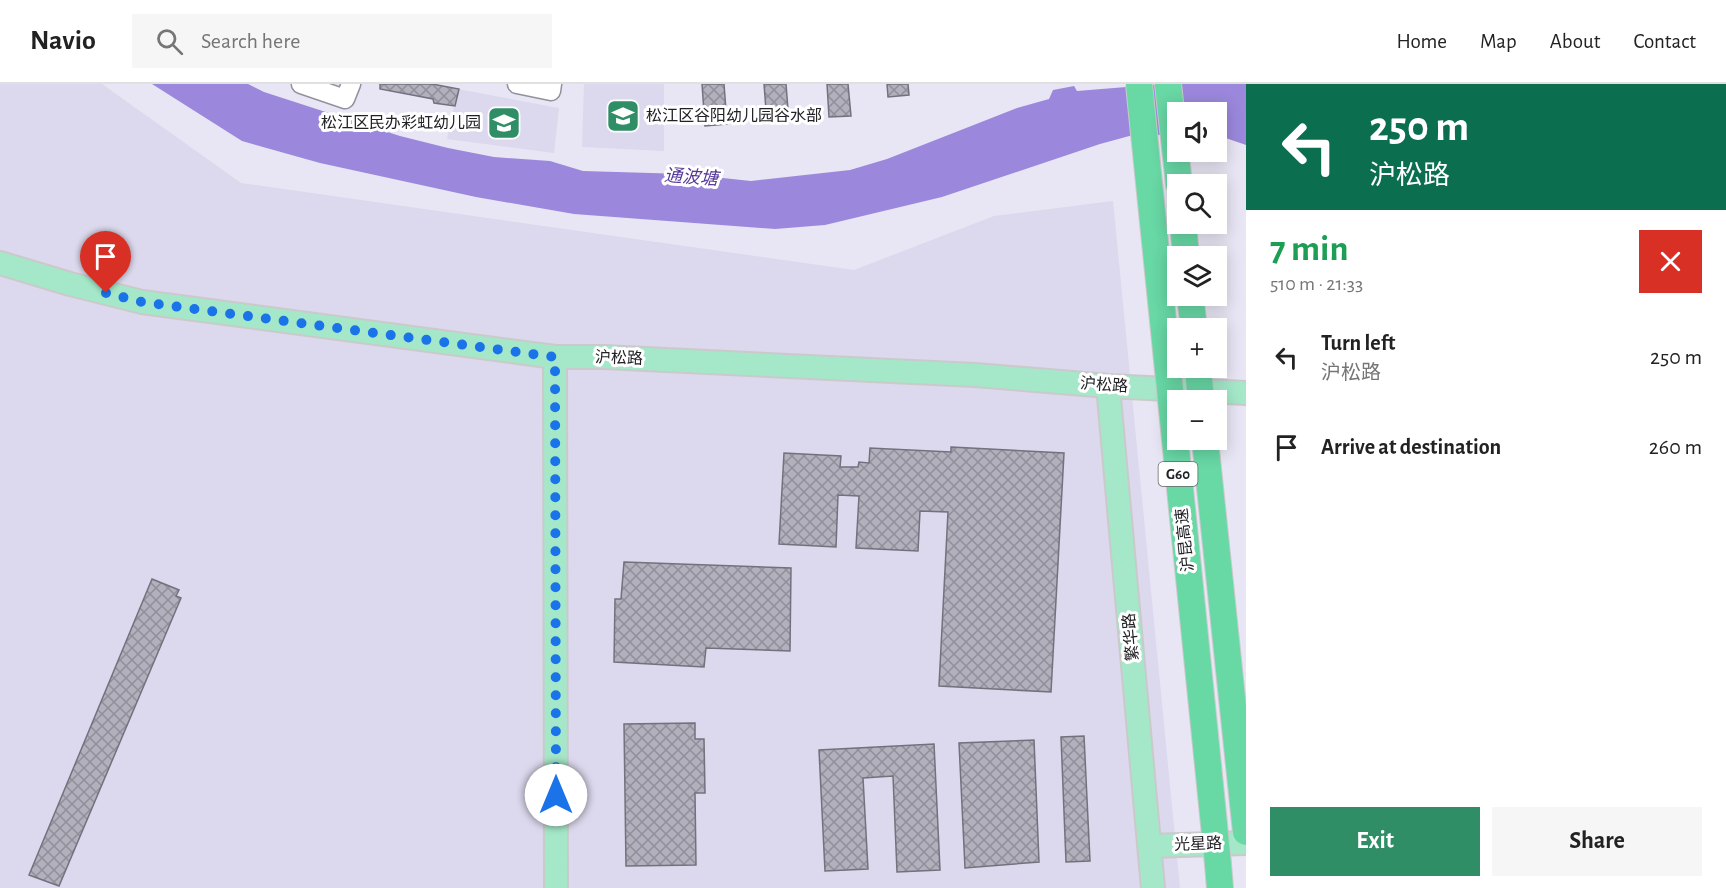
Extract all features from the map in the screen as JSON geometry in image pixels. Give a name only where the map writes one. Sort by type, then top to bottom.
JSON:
[{"type":"highway","name":"沪昆高速","points":[[1139,84],[1219,876]]},
{"type":"highway","points":[[1168,84],[1178,174]]},
{"type":"highway","name":"沪昆高速","points":[[1206,450],[1246,832]]},
{"type":"main road","name":"沪松路","points":[[0,263],[142,302],[555,357],[604,357],[975,375],[1108,386],[1246,393]]},
{"type":"main road","points":[[555,357],[556,888]]},
{"type":"main road","name":"繁华路","points":[[1108,386],[1153,888]]},
{"type":"main road","name":"光星路","points":[[1150,846],[1246,843]]},
{"type":"street","points":[[301,84],[345,99],[351,84]]},
{"type":"street","points":[[517,84],[551,91],[552,84]]},
{"type":"shaded area","points":[[0,84],[102,84],[241,183],[854,270],[994,216],[1113,201],[1180,888],[0,888]]},
{"type":"shaded area","name":"松江区谷阳幼儿园谷水部","points":[[584,84],[664,84],[664,151],[582,147]]},
{"type":"shaded area","name":"松江区民办彩虹幼儿园","points":[[458,89],[559,108],[554,153],[447,139]]},
{"type":"water","name":"通波塘","points":[[152,84],[248,84],[264,92],[400,136],[494,157],[550,161],[583,171],[685,174],[751,181],[850,170],[887,159],[1017,108],[1049,99],[1053,90],[1074,86],[1077,91],[1163,84],[1246,84],[1246,145],[1227,138],[1227,102],[1167,102],[1167,135],[1133,135],[942,197],[825,225],[775,229],[574,214],[476,197],[320,163],[242,141]]},
{"type":"building","points":[[380,84],[432,84],[459,89],[455,106],[434,103],[433,99],[380,89]]},
{"type":"building","points":[[702,84],[724,84],[727,124],[705,126]]},
{"type":"building","points":[[764,84],[786,84],[789,122],[767,123]]},
{"type":"building","points":[[827,84],[848,84],[851,116],[829,117]]},
{"type":"building","points":[[887,84],[908,84],[909,95],[888,97]]},
{"type":"building","points":[[951,447],[1064,453],[1051,692],[939,686],[948,512],[920,511],[918,551],[856,548],[859,496],[838,495],[836,547],[779,544],[784,453],[841,456],[840,467],[858,467],[859,462],[869,463],[870,448],[951,452]]},
{"type":"building","points":[[624,562],[791,568],[790,651],[706,648],[704,667],[614,662],[615,599],[621,599]]},
{"type":"building","points":[[152,579],[179,590],[176,596],[181,598],[59,886],[29,875]]},
{"type":"building","points":[[695,723],[695,739],[704,739],[705,793],[695,793],[696,865],[626,866],[624,724]]},
{"type":"building","points":[[1084,736],[1090,861],[1066,862],[1061,737]]},
{"type":"building","points":[[1034,740],[1039,862],[965,868],[959,743]]},
{"type":"building","points":[[934,744],[940,870],[897,872],[893,776],[863,778],[868,869],[825,871],[819,750]]},
{"type":"place","name":"松江区谷阳幼儿园谷水部","points":[[623,116]]},
{"type":"place","name":"松江区民办彩虹幼儿园","points":[[504,123]]},
{"type":"route","points":[[106,293],[142,302],[555,357],[556,795]]}]
